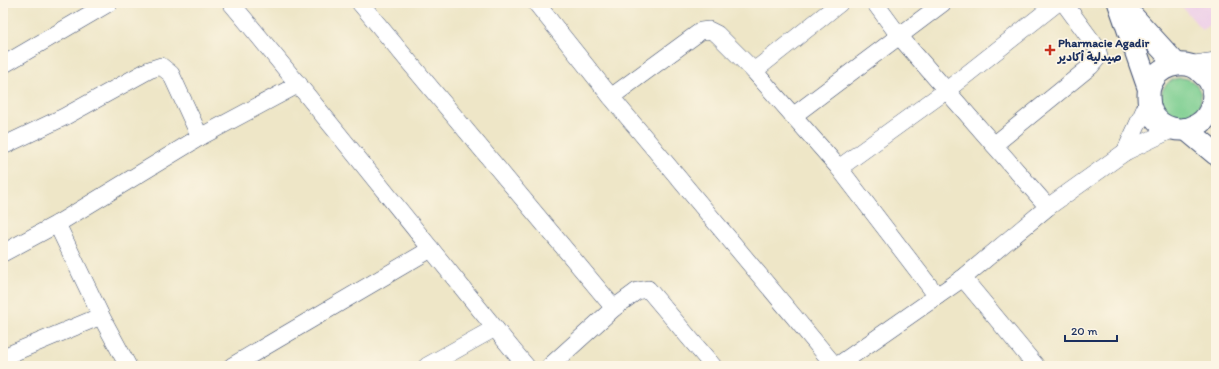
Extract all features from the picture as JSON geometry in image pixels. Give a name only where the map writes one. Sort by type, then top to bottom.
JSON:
[{"type":"main road","points":[[1120,3],[1182,65]]},
{"type":"main road","points":[[1120,3],[1149,95],[1153,114],[1161,123],[1179,129],[1216,154]]},
{"type":"main road","points":[[1149,95],[1154,77],[1164,69],[1182,65],[1200,70],[1209,80],[1214,99],[1207,116],[1198,125],[1179,129]]},
{"type":"street","points":[[3,65],[109,3]]},
{"type":"street","points":[[231,3],[299,84],[430,249],[526,366]]},
{"type":"street","points":[[360,3],[614,308]]},
{"type":"street","points":[[536,3],[612,97],[836,366],[963,278],[1048,207],[1125,152],[1179,129]]},
{"type":"street","points":[[754,71],[840,3]]},
{"type":"street","points":[[875,3],[900,36],[1048,207]]},
{"type":"street","points":[[793,116],[943,3]]},
{"type":"street","points":[[839,168],[947,90],[1057,3]]},
{"type":"street","points":[[994,145],[1091,66],[1099,56],[1097,48],[1064,3]]},
{"type":"street","points":[[612,97],[702,31],[709,30],[718,34],[754,71],[839,168],[937,296]]},
{"type":"street","points":[[1182,65],[1216,61]]},
{"type":"street","points":[[3,146],[64,117],[149,70],[161,66],[171,74],[200,137]]},
{"type":"street","points":[[3,253],[57,224],[200,137],[299,84]]},
{"type":"street","points":[[1125,152],[1149,95]]},
{"type":"street","points":[[57,224],[101,316],[128,366]]},
{"type":"street","points":[[233,366],[430,249]]},
{"type":"street","points":[[963,278],[1036,366]]},
{"type":"street","points":[[550,366],[614,308],[637,291],[648,289],[713,366]]},
{"type":"street","points":[[3,357],[101,316]]},
{"type":"street","points":[[427,366],[495,328]]},
{"type":"shaded area","points":[[1179,3],[1216,3],[1216,20],[1202,30]]},
{"type":"green space","points":[[1185,78],[1192,81],[1198,87],[1201,98],[1200,106],[1192,115],[1185,118],[1177,118],[1170,115],[1162,106],[1161,94],[1164,87],[1173,79]]},
{"type":"place","name":"Pharmacie Agadir صيدلية أكادير","points":[[1050,50]]}]
